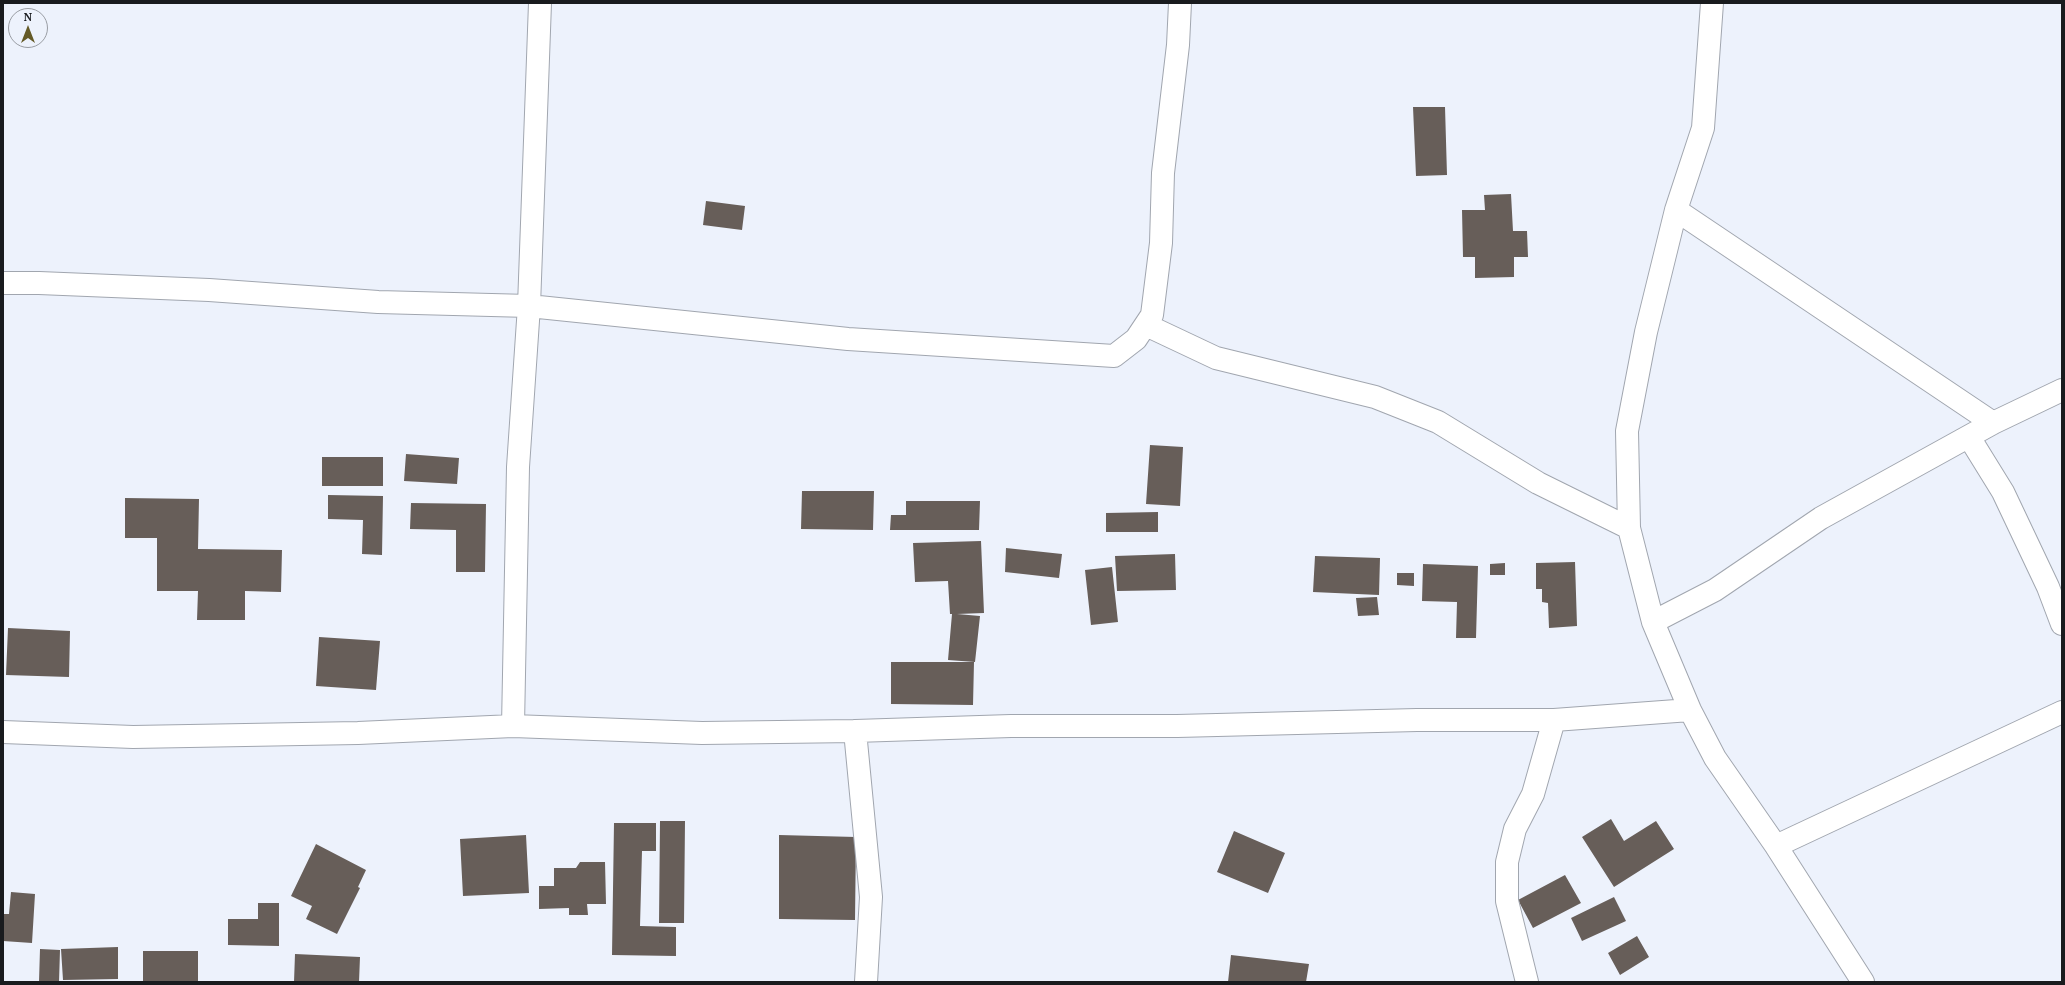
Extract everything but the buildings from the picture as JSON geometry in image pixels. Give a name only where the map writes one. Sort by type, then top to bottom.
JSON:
[{"type":"street","points":[[513,726],[518,467],[529,306],[540,3]]},
{"type":"street","points":[[3,283],[39,283],[209,290],[378,302],[529,306],[848,340],[1114,356],[1136,339],[1152,315],[1161,243],[1163,173],[1178,45],[1180,3]]},
{"type":"street","points":[[1712,3],[1703,128],[1676,210],[1646,332],[1627,431],[1629,528],[1653,622],[1690,710],[1715,758],[1776,846],[1863,982]]},
{"type":"street","points":[[1676,210],[1993,423]]},
{"type":"street","points":[[1146,325],[1216,358],[1375,397],[1438,422],[1538,483],[1629,528]]},
{"type":"street","points":[[1653,622],[1715,590],[1820,518],[1970,437],[1993,423],[2062,390]]},
{"type":"street","points":[[1970,437],[2003,492],[2048,586],[2062,624]]},
{"type":"street","points":[[3,732],[133,737],[358,733],[513,726],[702,733],[855,731],[1011,726],[1177,726],[1417,720],[1554,720],[1690,710]]},
{"type":"street","points":[[1776,846],[2062,712]]},
{"type":"street","points":[[1528,982],[1507,902],[1507,862],[1516,829],[1533,794],[1554,720]]},
{"type":"street","points":[[855,731],[871,897],[866,982]]}]
